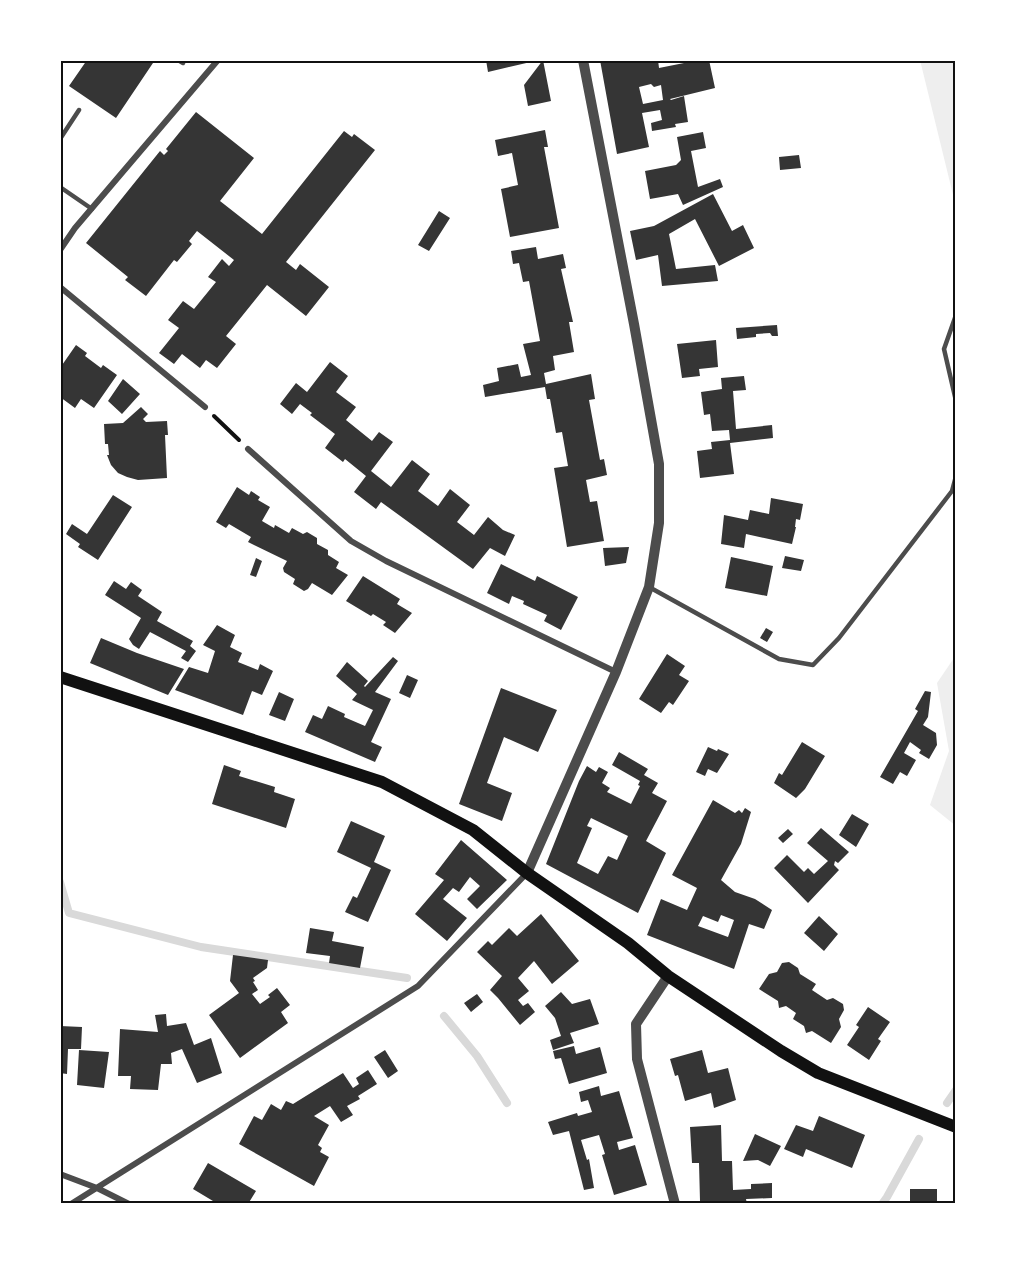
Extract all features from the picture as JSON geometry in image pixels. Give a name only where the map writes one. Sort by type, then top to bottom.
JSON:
[{"type":"main road","points":[[60,676],[382,782],[473,830],[527,873],[628,943],[668,975],[781,1051],[818,1073],[956,1127]]},
{"type":"street","points":[[60,250],[218,60]]},
{"type":"street","points":[[71,1204],[418,986],[527,873],[616,672],[649,587],[659,523],[659,464],[583,60]]},
{"type":"street","points":[[60,287],[205,407]]},
{"type":"street","points":[[248,449],[351,541],[386,561],[616,672]]},
{"type":"street","points":[[668,975],[636,1024],[636,1059],[675,1204]]},
{"type":"street","points":[[60,1173],[129,1204]]},
{"type":"lane","points":[[60,139],[79,110]]},
{"type":"lane","points":[[60,187],[92,209]]},
{"type":"lane","points":[[956,315],[944,349],[956,401]]},
{"type":"lane","points":[[649,587],[779,659],[813,665],[839,638],[952,491],[956,476]]},
{"type":"path","points":[[205,407],[248,449]]},
{"type":"shaded area","points":[[920,60],[956,60],[956,207]]},
{"type":"shaded area","points":[[956,655],[956,826],[930,805],[949,751],[937,683]]},
{"type":"building","points":[[87,60],[155,60],[116,118],[69,86]]},
{"type":"building","points":[[486,60],[535,60],[535,61],[488,72]]},
{"type":"building","points":[[543,60],[551,101],[528,106],[524,85]]},
{"type":"building","points":[[600,60],[649,60],[649,62],[658,60],[659,68],[709,60],[715,88],[670,99],[684,96],[688,122],[675,124],[676,127],[652,131],[651,123],[662,120],[660,110],[642,113],[649,147],[617,154]],"holes":[[[651,84],[654,87],[661,85],[663,100],[643,104],[639,87]]]},
{"type":"building","points":[[196,112],[254,158],[220,201],[262,234],[344,131],[352,137],[354,134],[375,150],[286,262],[296,270],[300,264],[329,287],[306,316],[267,285],[226,336],[236,344],[217,368],[206,360],[200,368],[182,354],[174,364],[159,353],[179,328],[168,320],[183,301],[194,309],[216,282],[208,277],[222,259],[229,266],[234,260],[197,231],[189,241],[192,244],[177,262],[174,260],[146,296],[125,280],[128,277],[86,243],[160,151],[164,155],[168,151],[166,149]]},
{"type":"building","points":[[545,130],[548,147],[544,147],[559,228],[510,237],[501,189],[518,185],[512,153],[498,156],[495,140]]},
{"type":"building","points":[[703,132],[706,148],[691,151],[698,187],[720,179],[723,187],[683,205],[678,194],[650,199],[645,171],[676,165],[681,160],[677,137]]},
{"type":"building","points":[[799,155],[801,168],[780,170],[779,157]]},
{"type":"building","points":[[713,194],[732,231],[743,225],[754,248],[719,266],[695,219],[669,234],[676,269],[715,265],[718,281],[662,286],[658,255],[636,260],[630,231],[654,226]]},
{"type":"building","points":[[439,211],[450,218],[429,251],[418,245]]},
{"type":"building","points":[[536,247],[538,259],[563,254],[566,268],[561,269],[573,322],[569,322],[574,352],[553,356],[555,370],[544,373],[546,384],[591,374],[595,399],[589,400],[600,460],[604,459],[607,475],[586,480],[590,502],[597,501],[604,541],[567,547],[554,468],[568,466],[562,432],[556,433],[550,399],[547,399],[545,387],[485,397],[483,385],[499,381],[497,368],[518,364],[521,377],[531,375],[523,344],[540,341],[529,281],[523,282],[519,263],[513,264],[511,251]]},
{"type":"building","points":[[777,325],[778,336],[772,336],[770,333],[756,334],[756,337],[737,339],[736,328]]},
{"type":"building","points":[[716,340],[718,367],[699,369],[700,376],[682,378],[677,344]]},
{"type":"building","points":[[76,345],[87,353],[85,356],[101,368],[103,365],[117,375],[94,408],[81,399],[75,408],[60,397],[62,386],[60,368]]},
{"type":"building","points":[[330,362],[348,376],[336,392],[356,407],[346,420],[372,441],[379,432],[393,442],[371,471],[391,487],[412,460],[430,474],[418,491],[438,506],[450,489],[470,505],[457,522],[474,535],[488,517],[503,530],[515,535],[505,556],[490,548],[473,569],[381,502],[376,509],[354,492],[366,476],[345,459],[343,462],[325,448],[335,434],[310,415],[312,413],[300,404],[292,414],[280,404],[296,383],[307,392]]},
{"type":"building","points":[[744,376],[746,390],[733,391],[736,429],[772,425],[773,438],[730,443],[734,474],[700,478],[697,451],[712,449],[711,442],[730,440],[729,430],[712,431],[710,414],[704,415],[701,392],[722,389],[721,378]]},
{"type":"building","points":[[123,379],[140,394],[122,414],[108,401]]},
{"type":"building","points":[[141,407],[148,414],[143,419],[146,422],[167,421],[168,435],[165,435],[167,478],[138,480],[127,477],[118,473],[111,465],[107,455],[109,455],[108,444],[105,444],[104,424],[123,423]]},
{"type":"building","points":[[237,487],[249,495],[251,491],[260,497],[258,500],[270,507],[262,521],[289,533],[292,528],[303,534],[307,532],[317,538],[317,544],[328,550],[328,555],[339,562],[336,568],[348,575],[332,595],[312,583],[304,591],[293,584],[295,579],[284,572],[283,568],[287,561],[248,542],[251,537],[229,524],[226,528],[216,522]]},
{"type":"building","points":[[113,495],[132,507],[98,560],[78,547],[80,544],[66,534],[72,524],[87,534]]},
{"type":"building","points":[[771,498],[803,504],[800,520],[796,519],[792,544],[746,534],[744,548],[721,544],[724,515],[748,520],[750,510],[769,514]]},
{"type":"building","points":[[629,547],[626,563],[605,566],[603,548]]},
{"type":"building","points":[[785,556],[804,560],[801,571],[782,568]]},
{"type":"building","points":[[731,557],[773,566],[767,596],[725,588]]},
{"type":"building","points":[[256,558],[262,561],[256,577],[250,575]]},
{"type":"building","points":[[501,564],[535,581],[537,576],[578,597],[561,630],[544,621],[547,615],[523,604],[524,601],[512,596],[509,604],[487,593]]},
{"type":"building","points":[[363,576],[400,599],[397,604],[412,613],[395,633],[383,625],[386,622],[346,601]]},
{"type":"building","points":[[114,581],[126,589],[131,582],[142,590],[138,596],[162,612],[157,621],[193,641],[190,646],[196,651],[188,662],[181,658],[186,651],[150,632],[139,649],[133,645],[129,639],[141,618],[105,595]]},
{"type":"building","points":[[217,625],[235,635],[230,647],[242,653],[238,662],[258,670],[260,664],[273,671],[262,695],[252,691],[243,715],[175,690],[189,667],[208,673],[215,651],[203,645]]},
{"type":"building","points":[[766,628],[773,632],[767,642],[760,638]]},
{"type":"building","points":[[101,638],[184,669],[168,695],[90,663]]},
{"type":"building","points":[[667,654],[685,666],[679,675],[689,681],[673,705],[669,702],[661,713],[639,699]]},
{"type":"building","points":[[393,657],[398,661],[375,692],[391,699],[371,742],[382,747],[375,762],[305,732],[313,715],[322,719],[328,706],[345,714],[344,717],[365,726],[373,710],[352,700],[357,694],[336,676],[347,662],[368,681],[365,687]]},
{"type":"building","points":[[407,675],[418,680],[410,698],[399,693]]},
{"type":"building","points":[[501,688],[557,710],[538,752],[504,737],[487,783],[512,793],[502,821],[459,804]]},
{"type":"building","points":[[925,691],[931,692],[928,717],[923,725],[936,733],[937,745],[929,759],[919,753],[921,750],[910,742],[904,753],[916,760],[907,776],[900,772],[893,784],[880,777],[918,711],[915,709]]},
{"type":"building","points":[[279,692],[294,699],[285,721],[269,715]]},
{"type":"building","points":[[802,742],[825,756],[805,789],[796,798],[774,783],[779,773],[782,775]]},
{"type":"building","points":[[708,747],[729,754],[717,773],[708,769],[705,776],[696,772]]},
{"type":"building","points":[[619,752],[648,769],[644,775],[658,783],[652,793],[667,801],[646,841],[666,853],[638,913],[546,864],[587,766],[596,772],[599,767],[608,772],[602,783],[610,788],[607,792],[631,804],[640,786],[638,785],[640,781],[612,765]],"holes":[[[591,818],[628,836],[617,860],[608,856],[598,874],[577,863],[592,828],[587,826]]]},
{"type":"building","points":[[224,765],[241,771],[239,776],[275,787],[274,792],[295,799],[286,828],[212,804]]},
{"type":"building","points":[[713,800],[735,813],[739,810],[742,813],[745,808],[751,812],[741,844],[721,880],[735,892],[755,899],[772,910],[764,929],[749,924],[734,969],[647,935],[661,899],[687,910],[697,888],[672,875]],"holes":[[[721,915],[734,920],[728,937],[698,926],[703,916],[718,922]]]},
{"type":"building","points":[[852,814],[869,824],[856,847],[839,835]]},
{"type":"building","points":[[351,821],[385,836],[374,862],[391,870],[368,922],[345,912],[353,896],[357,898],[371,868],[337,852]]},
{"type":"building","points":[[821,828],[849,852],[838,863],[835,861],[834,865],[839,870],[808,903],[774,868],[787,855],[804,872],[808,868],[814,874],[828,861],[807,843]]},
{"type":"building","points":[[788,829],[793,834],[783,843],[778,838]]},
{"type":"building","points":[[461,840],[507,880],[477,909],[467,899],[480,886],[470,877],[459,892],[453,888],[443,899],[467,918],[447,941],[415,914],[444,880],[435,874]]},
{"type":"building","points":[[541,914],[579,961],[552,984],[534,961],[518,978],[529,991],[518,1000],[523,1006],[528,1003],[535,1012],[520,1025],[490,990],[502,976],[477,952],[488,941],[492,945],[509,928],[517,936]]},
{"type":"building","points":[[819,916],[838,934],[824,951],[804,933]]},
{"type":"building","points":[[310,928],[334,932],[332,941],[364,947],[360,968],[329,963],[330,956],[306,953]]},
{"type":"building","points":[[233,955],[268,960],[267,968],[253,978],[258,990],[252,994],[260,1004],[277,988],[290,1005],[281,1012],[288,1023],[240,1058],[209,1015],[239,993],[230,981]]},
{"type":"building","points":[[789,962],[798,968],[800,974],[816,984],[812,990],[827,1000],[833,998],[843,1004],[844,1010],[839,1019],[841,1027],[831,1043],[812,1031],[806,1033],[804,1026],[793,1019],[796,1013],[786,1006],[779,1008],[778,1001],[759,989],[769,974],[777,972],[782,963]]},
{"type":"building","points":[[561,992],[572,1004],[590,999],[599,1024],[570,1033],[574,1043],[553,1050],[550,1040],[561,1036],[555,1018],[545,1006]]},
{"type":"building","points":[[477,994],[483,1002],[471,1012],[464,1003]]},
{"type":"building","points":[[868,1007],[890,1022],[878,1039],[881,1041],[869,1060],[847,1045]]},
{"type":"building","points":[[166,1014],[167,1026],[186,1023],[194,1045],[211,1038],[222,1073],[197,1083],[182,1049],[171,1053],[172,1064],[161,1064],[158,1090],[130,1089],[131,1076],[118,1076],[120,1029],[158,1032],[155,1015]]},
{"type":"building","points":[[60,1026],[82,1027],[81,1049],[68,1049],[67,1074],[60,1073]]},
{"type":"building","points":[[574,1046],[576,1054],[600,1047],[607,1073],[569,1084],[561,1058],[555,1059],[553,1051]]},
{"type":"building","points":[[79,1050],[109,1052],[104,1088],[77,1085]]},
{"type":"building","points":[[385,1050],[398,1071],[388,1078],[374,1057]]},
{"type":"building","points":[[702,1050],[708,1073],[728,1068],[736,1100],[714,1108],[711,1093],[685,1101],[678,1075],[675,1076],[670,1059]]},
{"type":"building","points":[[368,1070],[377,1084],[358,1096],[360,1099],[347,1106],[353,1115],[341,1122],[330,1106],[314,1116],[329,1125],[318,1145],[322,1148],[320,1152],[329,1157],[314,1186],[239,1144],[254,1116],[262,1120],[271,1104],[281,1110],[286,1101],[293,1104],[343,1073],[353,1088],[359,1084],[356,1078]]},
{"type":"building","points":[[599,1086],[601,1096],[619,1091],[633,1138],[617,1142],[619,1150],[635,1145],[647,1185],[614,1195],[602,1155],[605,1154],[599,1135],[581,1140],[587,1160],[589,1159],[594,1188],[584,1190],[569,1131],[553,1135],[548,1122],[577,1113],[578,1116],[592,1112],[588,1100],[581,1102],[579,1092]]},
{"type":"building","points":[[819,1116],[865,1135],[852,1168],[806,1149],[803,1157],[784,1149],[796,1125],[813,1131]]},
{"type":"building","points":[[721,1125],[722,1161],[732,1161],[733,1190],[751,1189],[751,1184],[772,1183],[772,1198],[746,1199],[747,1204],[708,1204],[708,1201],[700,1201],[699,1163],[692,1163],[690,1127]]},
{"type":"building","points":[[755,1134],[781,1146],[770,1166],[758,1160],[743,1161]]},
{"type":"building","points":[[208,1163],[256,1191],[248,1204],[218,1204],[193,1189]]},
{"type":"building","points":[[910,1189],[937,1189],[937,1204],[919,1204],[919,1201],[910,1201]]},
{"type":"waterway","points":[[60,882],[69,913],[201,947],[407,978]]},
{"type":"waterway","points":[[444,1016],[477,1056],[507,1103]]},
{"type":"waterway","points":[[947,1103],[956,1090]]},
{"type":"waterway","points":[[882,1204],[919,1139]]}]
